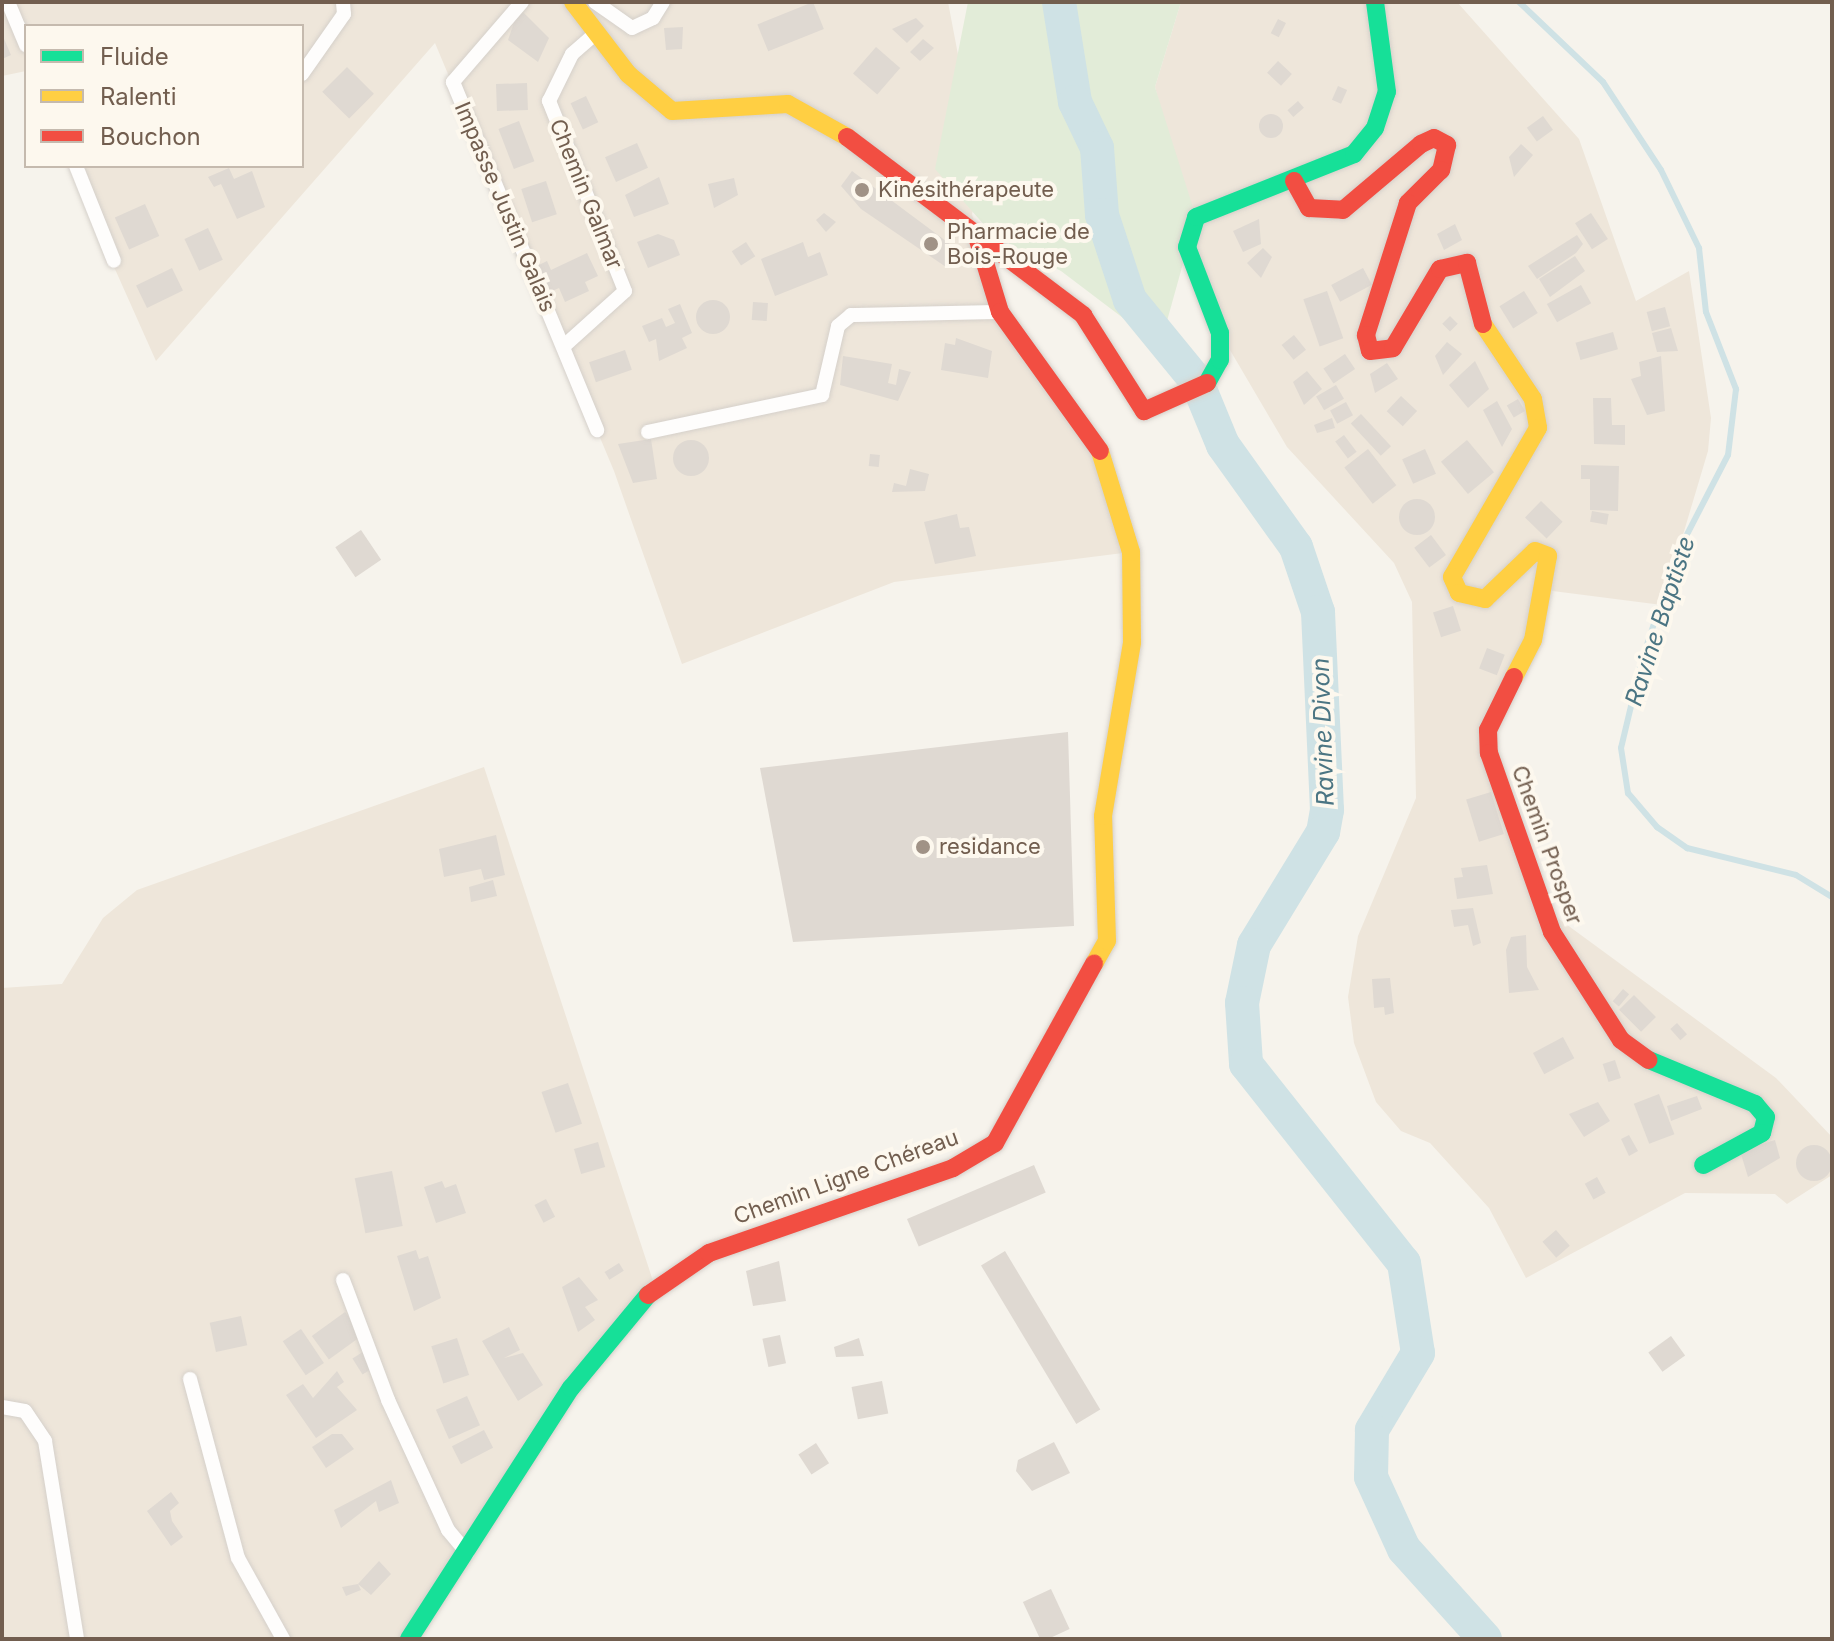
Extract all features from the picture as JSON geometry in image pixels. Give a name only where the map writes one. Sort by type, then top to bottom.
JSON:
[{"type":"street","points":[[8,2],[24,40]]},
{"type":"street","points":[[304,71],[344,14],[343,2]]},
{"type":"street","name":"Impasse Justin Galais","points":[[522,2],[453,82],[597,430]]},
{"type":"street","points":[[595,2],[632,28],[653,18],[663,2]]},
{"type":"street","points":[[576,3],[628,74],[672,111],[769,103],[821,117],[978,240],[1083,315],[1133,404],[1157,410],[1214,380],[1220,333],[1187,247],[1196,217],[1294,181],[1354,154],[1375,128],[1387,92],[1375,2]]},
{"type":"street","name":"Chemin Galmar","points":[[564,346],[625,291],[549,101],[572,54],[596,33]]},
{"type":"street","name":"Chemin Prosper","points":[[1294,181],[1309,208],[1343,210],[1421,144],[1434,138],[1447,145],[1441,170],[1408,203],[1366,335],[1370,351],[1393,348],[1440,269],[1467,263],[1482,322],[1533,399],[1538,428],[1527,457],[1452,577],[1459,593],[1485,599],[1535,551],[1548,556],[1533,640],[1488,730],[1489,753],[1552,932],[1621,1040],[1638,1055],[1755,1104],[1766,1117],[1762,1133],[1703,1165]]},
{"type":"street","points":[[77,168],[114,261]]},
{"type":"street","name":"Chemin Ligne Chéreau","points":[[409,1639],[571,1388],[655,1287],[709,1253],[953,1168],[995,1143],[1107,941],[1103,816],[1132,642],[1131,552],[1099,447],[1000,312],[978,240]]},
{"type":"street","points":[[648,432],[822,395],[838,326],[851,315],[1000,312]]},
{"type":"street","points":[[343,1280],[388,1400],[448,1530],[467,1553]]},
{"type":"street","points":[[190,1379],[238,1558],[283,1639]]},
{"type":"street","points":[[2,1407],[25,1411],[45,1441],[77,1639]]},
{"type":"shaded area","points":[[2,2],[948,2],[963,81],[989,143],[972,214],[995,302],[1099,447],[1131,552],[894,582],[682,664],[614,471],[435,43],[156,361],[70,168],[304,168],[304,24],[24,24],[24,71],[2,76]]},
{"type":"shaded area","points":[[1181,2],[1457,2],[1579,139],[1636,301],[1689,271],[1711,418],[1708,451],[1662,605],[1545,590],[1488,730],[1540,905],[1776,1078],[1832,1137],[1832,1175],[1787,1204],[1775,1194],[1685,1193],[1526,1278],[1489,1208],[1430,1143],[1401,1131],[1376,1102],[1354,1043],[1348,997],[1358,936],[1416,798],[1412,602],[1394,563],[1287,447],[1220,333],[1155,87]]},
{"type":"shaded area","points":[[484,767],[655,1287],[610,1339],[409,1639],[2,1639],[2,988],[62,984],[103,918],[137,890]]},
{"type":"green space","points":[[968,2],[1181,2],[1155,87],[1196,217],[1160,346],[1061,271],[993,235],[935,169]]},
{"type":"building","points":[[813,2],[824,29],[768,51],[757,24]]},
{"type":"building","points":[[519,8],[549,38],[538,62],[508,40]]},
{"type":"building","points":[[916,18],[924,26],[907,43],[892,29]]},
{"type":"building","points":[[1278,19],[1286,23],[1279,37],[1271,33]]},
{"type":"building","points":[[683,27],[682,49],[666,50],[664,28]]},
{"type":"building","points":[[2,34],[11,55],[2,59]]},
{"type":"building","points":[[923,39],[934,48],[920,61],[910,52]]},
{"type":"building","points":[[876,47],[900,68],[877,94],[853,73]]},
{"type":"building","points":[[1278,61],[1292,74],[1281,86],[1267,73]]},
{"type":"building","points":[[347,67],[374,94],[349,119],[322,92]]},
{"type":"building","points":[[527,83],[528,110],[497,111],[496,84]]},
{"type":"building","points":[[1338,86],[1347,90],[1341,104],[1332,100]]},
{"type":"building","points":[[586,96],[598,122],[583,129],[571,103]]},
{"type":"building","points":[[1298,101],[1304,108],[1293,117],[1287,110]]},
{"type":"building","points":[[1271,114],[1280,117],[1283,126],[1280,135],[1271,138],[1262,135],[1259,126],[1262,117]]},
{"type":"building","points":[[1543,116],[1553,130],[1537,142],[1527,128]]},
{"type":"building","points":[[519,121],[534,161],[514,169],[498,129]]},
{"type":"building","points":[[637,143],[648,168],[616,182],[605,157]]},
{"type":"building","points":[[1521,144],[1533,155],[1514,177],[1509,157]]},
{"type":"building","points":[[229,168],[234,179],[252,171],[265,207],[237,219],[221,184],[214,187],[208,177]]},
{"type":"building","points":[[852,171],[954,247],[946,267],[861,209],[841,186]]},
{"type":"building","points":[[659,177],[669,204],[634,217],[625,195]]},
{"type":"building","points":[[734,178],[738,195],[714,208],[708,184]]},
{"type":"building","points":[[546,181],[557,214],[532,222],[521,189]]},
{"type":"building","points":[[145,204],[159,236],[129,249],[115,217]]},
{"type":"building","points":[[824,213],[836,222],[826,232],[816,220]]},
{"type":"building","points":[[1591,213],[1608,239],[1592,249],[1575,223]]},
{"type":"building","points":[[1259,219],[1261,244],[1243,252],[1233,231]]},
{"type":"building","points":[[1455,224],[1462,240],[1444,250],[1437,234]]},
{"type":"building","points":[[208,228],[223,260],[199,271],[184,239]]},
{"type":"building","points":[[658,234],[674,240],[680,255],[648,268],[637,242]]},
{"type":"building","points":[[1577,235],[1583,244],[1576,253],[1537,279],[1528,266]]},
{"type":"building","points":[[746,242],[755,256],[741,266],[732,251]]},
{"type":"building","points":[[803,242],[808,257],[820,252],[828,275],[775,296],[761,259]]},
{"type":"building","points":[[1263,248],[1272,257],[1261,278],[1247,263]]},
{"type":"building","points":[[587,253],[598,276],[585,282],[589,291],[565,302],[559,288],[548,293],[537,266],[547,261],[551,270]]},
{"type":"building","points":[[1575,256],[1585,271],[1550,297],[1539,279]]},
{"type":"building","points":[[172,268],[183,290],[147,308],[136,286]]},
{"type":"building","points":[[1363,268],[1372,285],[1340,302],[1331,285]]},
{"type":"building","points":[[1581,285],[1591,303],[1557,322],[1547,304]]},
{"type":"building","points":[[1327,291],[1343,338],[1320,346],[1303,299]]},
{"type":"building","points":[[1524,291],[1538,313],[1513,328],[1499,306]]},
{"type":"building","points":[[713,300],[725,305],[730,317],[725,329],[713,334],[701,329],[696,317],[701,305]]},
{"type":"building","points":[[753,302],[768,303],[767,321],[752,320]]},
{"type":"building","points":[[680,304],[692,333],[682,338],[687,348],[659,361],[656,339],[649,342],[642,326],[662,318],[666,327],[675,323],[668,309]]},
{"type":"building","points":[[1665,307],[1670,326],[1652,331],[1647,312]]},
{"type":"building","points":[[1450,316],[1458,324],[1450,332],[1442,324]]},
{"type":"building","points":[[1671,328],[1678,351],[1657,352],[1652,333]]},
{"type":"building","points":[[1613,332],[1618,349],[1580,360],[1576,343]]},
{"type":"building","points":[[1294,335],[1306,350],[1294,360],[1282,345]]},
{"type":"building","points":[[956,338],[992,351],[988,378],[941,370],[945,343],[955,345]]},
{"type":"building","points":[[1447,342],[1462,354],[1443,375],[1435,356]]},
{"type":"building","points":[[625,350],[632,370],[596,382],[589,362]]},
{"type":"building","points":[[1345,354],[1355,369],[1334,383],[1323,369]]},
{"type":"building","points":[[843,356],[892,364],[888,383],[896,385],[899,369],[911,372],[898,401],[840,385]]},
{"type":"building","points":[[1661,356],[1665,411],[1647,415],[1631,379],[1641,376],[1639,362]]},
{"type":"building","points":[[1475,361],[1489,389],[1468,408],[1449,385]]},
{"type":"building","points":[[1387,363],[1398,379],[1375,393],[1370,374]]},
{"type":"building","points":[[1307,371],[1322,389],[1304,405],[1293,382]]},
{"type":"building","points":[[1336,385],[1344,399],[1324,410],[1316,396]]},
{"type":"building","points":[[1401,396],[1417,411],[1403,426],[1387,411]]},
{"type":"building","points":[[1593,398],[1611,398],[1612,425],[1625,425],[1625,445],[1594,444]]},
{"type":"building","points":[[1518,399],[1525,411],[1514,418],[1507,406]]},
{"type":"building","points":[[1497,401],[1512,429],[1502,447],[1483,410]]},
{"type":"building","points":[[1346,402],[1353,415],[1337,424],[1330,410]]},
{"type":"building","points":[[1361,414],[1391,446],[1381,456],[1351,424]]},
{"type":"building","points":[[1332,418],[1335,428],[1317,433],[1314,425]]},
{"type":"building","points":[[1344,435],[1357,452],[1348,458],[1335,442]]},
{"type":"building","points":[[651,439],[657,479],[633,483],[618,444]]},
{"type":"building","points":[[691,440],[703,446],[709,458],[703,470],[691,476],[679,470],[673,458],[679,446]]},
{"type":"building","points":[[1467,440],[1494,472],[1468,494],[1441,462]]},
{"type":"building","points":[[1368,449],[1396,485],[1373,504],[1344,467]]},
{"type":"building","points":[[1425,449],[1436,474],[1413,484],[1402,459]]},
{"type":"building","points":[[870,454],[880,455],[879,467],[869,466]]},
{"type":"building","points":[[1581,465],[1619,466],[1618,511],[1590,510],[1590,479],[1581,479]]},
{"type":"building","points":[[910,469],[929,474],[925,491],[892,492],[894,483],[906,486]]},
{"type":"building","points":[[1417,499],[1430,504],[1435,517],[1430,530],[1417,535],[1404,530],[1399,517],[1404,504]]},
{"type":"building","points":[[1541,501],[1563,522],[1547,538],[1525,518]]},
{"type":"building","points":[[1592,511],[1609,514],[1607,525],[1590,522]]},
{"type":"building","points":[[957,514],[960,528],[969,527],[976,556],[935,564],[924,522]]},
{"type":"building","points":[[361,530],[381,560],[355,577],[335,547]]},
{"type":"building","points":[[1431,535],[1446,555],[1429,568],[1414,548]]},
{"type":"building","points":[[1453,606],[1461,631],[1441,637],[1433,612]]},
{"type":"building","points":[[1487,648],[1505,655],[1497,675],[1479,669]]},
{"type":"building","name":"residance","points":[[1068,732],[1074,926],[793,942],[760,768]]},
{"type":"building","points":[[1491,792],[1504,834],[1479,842],[1466,800]]},
{"type":"building","points":[[496,835],[505,875],[484,880],[481,869],[444,877],[439,849]]},
{"type":"building","points":[[1487,865],[1493,894],[1457,899],[1454,878],[1463,877],[1461,868]]},
{"type":"building","points":[[493,880],[497,896],[471,902],[469,887]]},
{"type":"building","points":[[1473,908],[1481,943],[1473,946],[1468,925],[1454,927],[1451,910]]},
{"type":"building","points":[[1526,935],[1527,967],[1539,990],[1509,993],[1506,950],[1511,937]]},
{"type":"building","points":[[1390,978],[1394,1013],[1385,1015],[1384,1007],[1374,1008],[1372,979]]},
{"type":"building","points":[[1623,989],[1629,994],[1619,1006],[1613,1001]]},
{"type":"building","points":[[1634,995],[1656,1017],[1641,1032],[1619,1010]]},
{"type":"building","points":[[1677,1023],[1687,1034],[1680,1040],[1670,1029]]},
{"type":"building","points":[[1563,1037],[1574,1058],[1544,1074],[1533,1053]]},
{"type":"building","points":[[1615,1060],[1621,1078],[1609,1082],[1603,1064]]},
{"type":"building","points":[[568,1083],[582,1124],[556,1133],[542,1092]]},
{"type":"building","points":[[1659,1094],[1674,1134],[1649,1144],[1634,1104]]},
{"type":"building","points":[[1697,1096],[1702,1109],[1671,1121],[1667,1106]]},
{"type":"building","points":[[1598,1102],[1610,1121],[1584,1137],[1569,1114]]},
{"type":"building","points":[[1629,1135],[1638,1151],[1629,1156],[1621,1139]]},
{"type":"building","points":[[1775,1140],[1780,1158],[1748,1177],[1740,1151]]},
{"type":"building","points":[[598,1142],[605,1167],[581,1174],[574,1149]]},
{"type":"building","points":[[1814,1145],[1827,1150],[1832,1163],[1827,1176],[1814,1181],[1801,1176],[1796,1163],[1801,1150]]},
{"type":"building","points":[[1034,1165],[1046,1193],[919,1247],[907,1219]]},
{"type":"building","points":[[392,1171],[403,1226],[365,1233],[355,1178]]},
{"type":"building","points":[[1597,1177],[1606,1193],[1593,1200],[1585,1184]]},
{"type":"building","points":[[442,1181],[445,1188],[456,1184],[466,1213],[436,1223],[424,1187]]},
{"type":"building","points":[[546,1199],[555,1217],[543,1223],[534,1205]]},
{"type":"building","points":[[1556,1230],[1570,1246],[1556,1258],[1542,1242]]},
{"type":"building","points":[[416,1250],[419,1259],[428,1256],[441,1298],[414,1311],[397,1256]]},
{"type":"building","points":[[1005,1251],[1100,1410],[1076,1424],[981,1265]]},
{"type":"building","points":[[779,1261],[786,1301],[753,1306],[746,1271]]},
{"type":"building","points":[[619,1263],[624,1271],[609,1280],[605,1272]]},
{"type":"building","points":[[579,1277],[598,1300],[585,1307],[595,1320],[578,1332],[562,1287]]},
{"type":"building","points":[[345,1312],[362,1335],[329,1360],[312,1336]]},
{"type":"building","points":[[241,1316],[247,1345],[216,1352],[210,1323]]},
{"type":"building","points":[[509,1327],[520,1350],[504,1358],[523,1353],[543,1385],[518,1401],[482,1341]]},
{"type":"building","points":[[301,1329],[324,1363],[306,1375],[283,1341]]},
{"type":"building","points":[[780,1335],[786,1363],[768,1367],[762,1339]]},
{"type":"building","points":[[1671,1336],[1685,1355],[1662,1372],[1648,1352]]},
{"type":"building","points":[[457,1338],[469,1375],[443,1383],[431,1346]]},
{"type":"building","points":[[859,1338],[864,1356],[836,1357],[834,1347]]},
{"type":"building","points":[[366,1350],[376,1366],[362,1375],[352,1358]]},
{"type":"building","points":[[337,1371],[344,1382],[337,1387],[357,1410],[316,1438],[286,1395],[303,1384],[313,1398]]},
{"type":"building","points":[[882,1381],[888,1413],[858,1419],[852,1387]]},
{"type":"building","points":[[467,1396],[480,1425],[449,1439],[436,1410]]},
{"type":"building","points":[[484,1430],[493,1448],[461,1464],[452,1446]]},
{"type":"building","points":[[332,1434],[342,1434],[354,1449],[326,1468],[312,1447]]},
{"type":"building","points":[[1054,1442],[1070,1473],[1032,1491],[1016,1471],[1018,1460]]},
{"type":"building","points":[[816,1443],[829,1463],[811,1475],[798,1454]]},
{"type":"building","points":[[391,1480],[399,1503],[379,1512],[376,1501],[341,1528],[334,1510]]},
{"type":"building","points":[[171,1492],[179,1503],[170,1511],[172,1521],[183,1537],[171,1546],[147,1511]]},
{"type":"building","points":[[379,1561],[391,1574],[371,1595],[358,1584]]},
{"type":"building","points":[[358,1584],[361,1590],[346,1596],[342,1587]]},
{"type":"building","points":[[1051,1589],[1070,1629],[1048,1639],[1040,1639],[1023,1602]]},
{"type":"waterway","name":"Ravine Divon","points":[[1059,2],[1075,102],[1097,148],[1102,215],[1130,300],[1197,382],[1223,445],[1296,547],[1318,612],[1327,810],[1323,832],[1254,945],[1242,1003],[1246,1064],[1404,1263],[1418,1353],[1372,1430],[1371,1477],[1404,1549],[1485,1639]]},
{"type":"waterway","name":"Ravine Baptiste","points":[[1519,2],[1603,82],[1661,170],[1699,248],[1706,312],[1736,389],[1728,455],[1677,554],[1642,660],[1621,748],[1628,793],[1657,827],[1687,848],[1796,875],[1832,897]]},
{"type":"traffic: fast","points":[[1207,383],[1220,360],[1220,333],[1187,247],[1196,217],[1354,154],[1375,128],[1387,92],[1375,2]]},
{"type":"traffic: fast","points":[[1649,1060],[1755,1104],[1766,1117],[1762,1133],[1703,1165]]},
{"type":"traffic: fast","points":[[409,1639],[571,1388],[648,1295]]},
{"type":"traffic: slow","points":[[573,2],[628,74],[672,111],[788,104],[847,137]]},
{"type":"traffic: slow","points":[[1483,324],[1533,399],[1538,428],[1452,577],[1459,593],[1485,599],[1535,551],[1548,556],[1533,640],[1514,677]]},
{"type":"traffic: slow","points":[[1094,964],[1107,941],[1103,816],[1132,642],[1131,552],[1100,451]]},
{"type":"traffic: jam","points":[[847,137],[1083,315],[1144,411],[1207,383]]},
{"type":"traffic: jam","points":[[1294,181],[1309,208],[1343,210],[1421,144],[1434,138],[1447,145],[1441,170],[1408,203],[1366,335],[1370,351],[1393,348],[1440,269],[1467,263],[1483,324]]},
{"type":"traffic: jam","points":[[978,240],[1000,312],[1100,451]]},
{"type":"traffic: jam","points":[[1514,677],[1488,730],[1489,753],[1552,932],[1621,1040],[1649,1060]]},
{"type":"traffic: jam","points":[[648,1295],[709,1253],[953,1168],[995,1143],[1094,964]]},
{"type":"place","name":"Kinésithérapeute","points":[[862,190]]},
{"type":"place","name":"Pharmacie de Bois-Rouge","points":[[931,244]]},
{"type":"place","name":"residance","points":[[923,847]]}]
